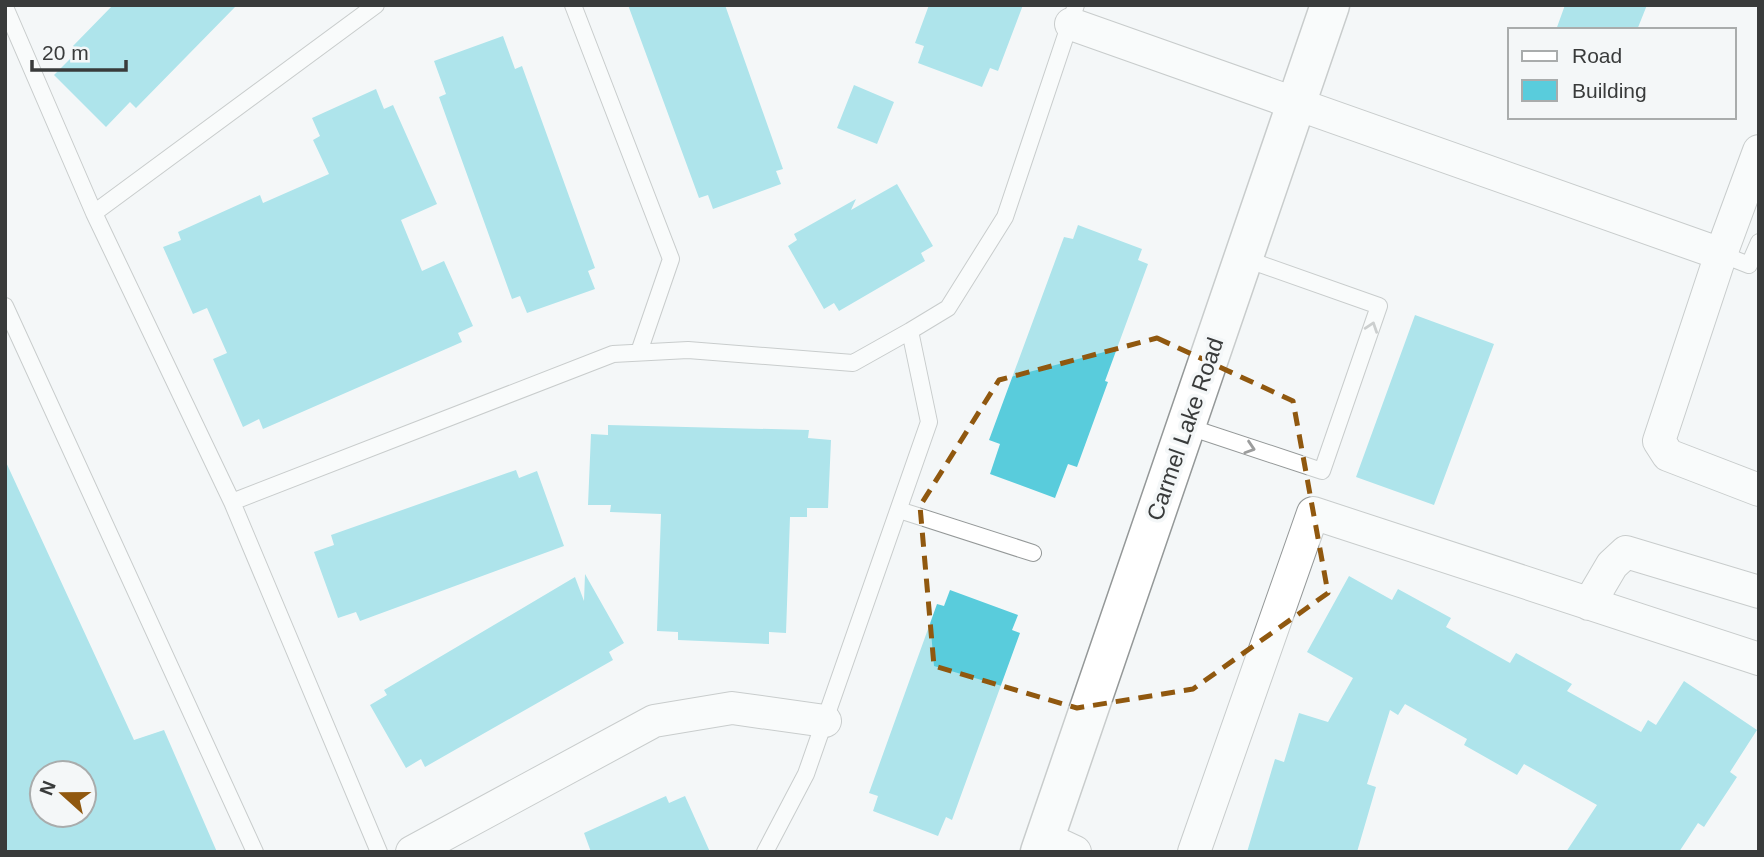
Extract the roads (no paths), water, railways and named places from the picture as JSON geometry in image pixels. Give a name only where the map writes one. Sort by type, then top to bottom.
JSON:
[{"type":"street","name":"Carmel Lake Road","points":[[1053,847],[1186,426],[1330,5]]},
{"type":"street","points":[[1074,15],[1297,102],[1721,254]]},
{"type":"street","points":[[1759,151],[1721,254],[1659,440],[1668,455],[1759,490]]},
{"type":"street","points":[[1194,852],[1313,513],[1759,659]]},
{"type":"street","points":[[1589,604],[1612,565],[1626,552],[1759,592]]},
{"type":"street","points":[[412,852],[654,721],[732,708],[825,721]]},
{"type":"lane","points":[[94,213],[376,5]]},
{"type":"lane","points":[[573,5],[671,259],[639,352]]},
{"type":"lane","points":[[5,7],[94,213],[232,502],[379,852]]},
{"type":"lane","points":[[232,502],[613,354],[688,350],[853,363],[910,331],[948,308],[1005,218],[1074,15]]},
{"type":"lane","points":[[1721,254],[1749,265],[1759,242]]},
{"type":"lane","points":[[1186,426],[1322,471],[1379,306],[1243,258]]},
{"type":"lane","points":[[5,306],[255,852]]},
{"type":"lane","points":[[765,852],[806,775],[929,422],[910,331]]},
{"type":"lane","points":[[899,510],[1032,553]]}]
